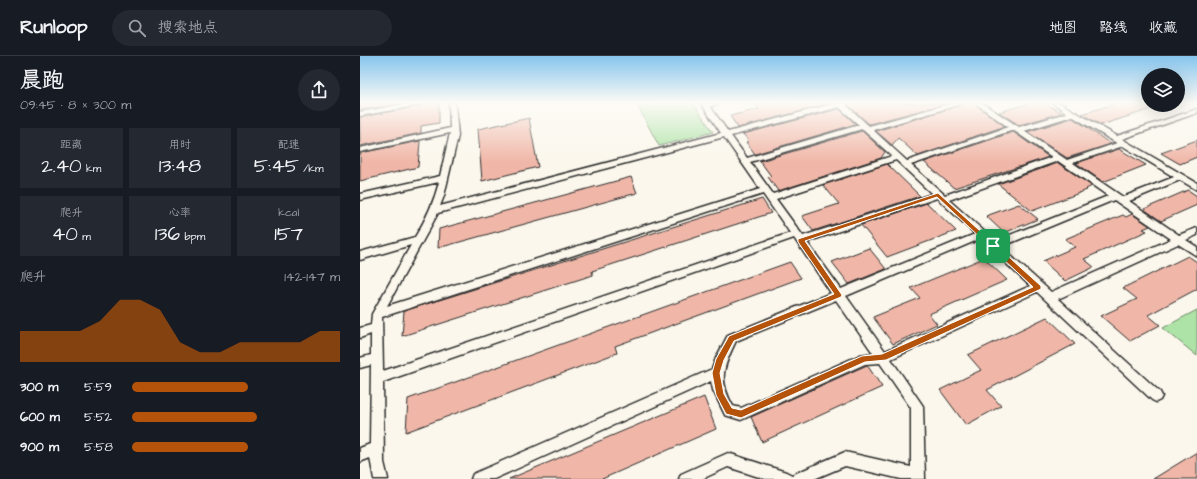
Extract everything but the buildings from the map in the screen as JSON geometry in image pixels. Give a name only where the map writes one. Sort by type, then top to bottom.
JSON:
[{"type":"lane","points":[[381,479],[377,462],[376,314],[434,211],[454,136],[453,123]]},
{"type":"lane","points":[[718,123],[918,406],[918,477],[845,459],[797,479]]},
{"type":"lane","points":[[434,211],[768,123]]},
{"type":"lane","points":[[861,123],[1156,396]]},
{"type":"lane","points":[[745,161],[885,123]]},
{"type":"lane","points":[[1008,123],[1197,252]]},
{"type":"lane","points":[[376,314],[768,194],[1038,123]]},
{"type":"lane","points":[[1089,123],[1180,177],[1195,183]]},
{"type":"lane","points":[[1116,139],[1163,123]]},
{"type":"lane","points":[[360,150],[453,130]]},
{"type":"lane","points":[[1066,163],[1124,143]]},
{"type":"lane","points":[[376,379],[798,237],[941,197],[1058,158]]},
{"type":"lane","points":[[993,246],[1118,198],[1180,177]]},
{"type":"lane","points":[[360,197],[444,178]]},
{"type":"lane","points":[[1049,298],[1197,231]]},
{"type":"lane","points":[[982,236],[732,338],[720,359],[716,373],[720,395],[729,411],[741,414],[864,359],[883,357],[1038,287]]},
{"type":"lane","points":[[360,256],[418,240]]},
{"type":"lane","points":[[360,333],[376,328]]},
{"type":"lane","points":[[360,363],[377,358]]},
{"type":"lane","points":[[478,479],[716,373]]},
{"type":"lane","points":[[360,455],[377,448]]},
{"type":"lane","points":[[686,479],[728,460],[786,479]]},
{"type":"green space","points":[[647,123],[707,123],[713,132],[659,146]]},
{"type":"green space","points":[[1197,310],[1197,356],[1163,328]]},
{"type":"route","points":[[938,195],[993,246],[1038,287],[883,357],[864,359],[741,414],[729,411],[720,395],[716,373],[720,359],[732,338],[839,295],[801,240],[938,195]]}]
